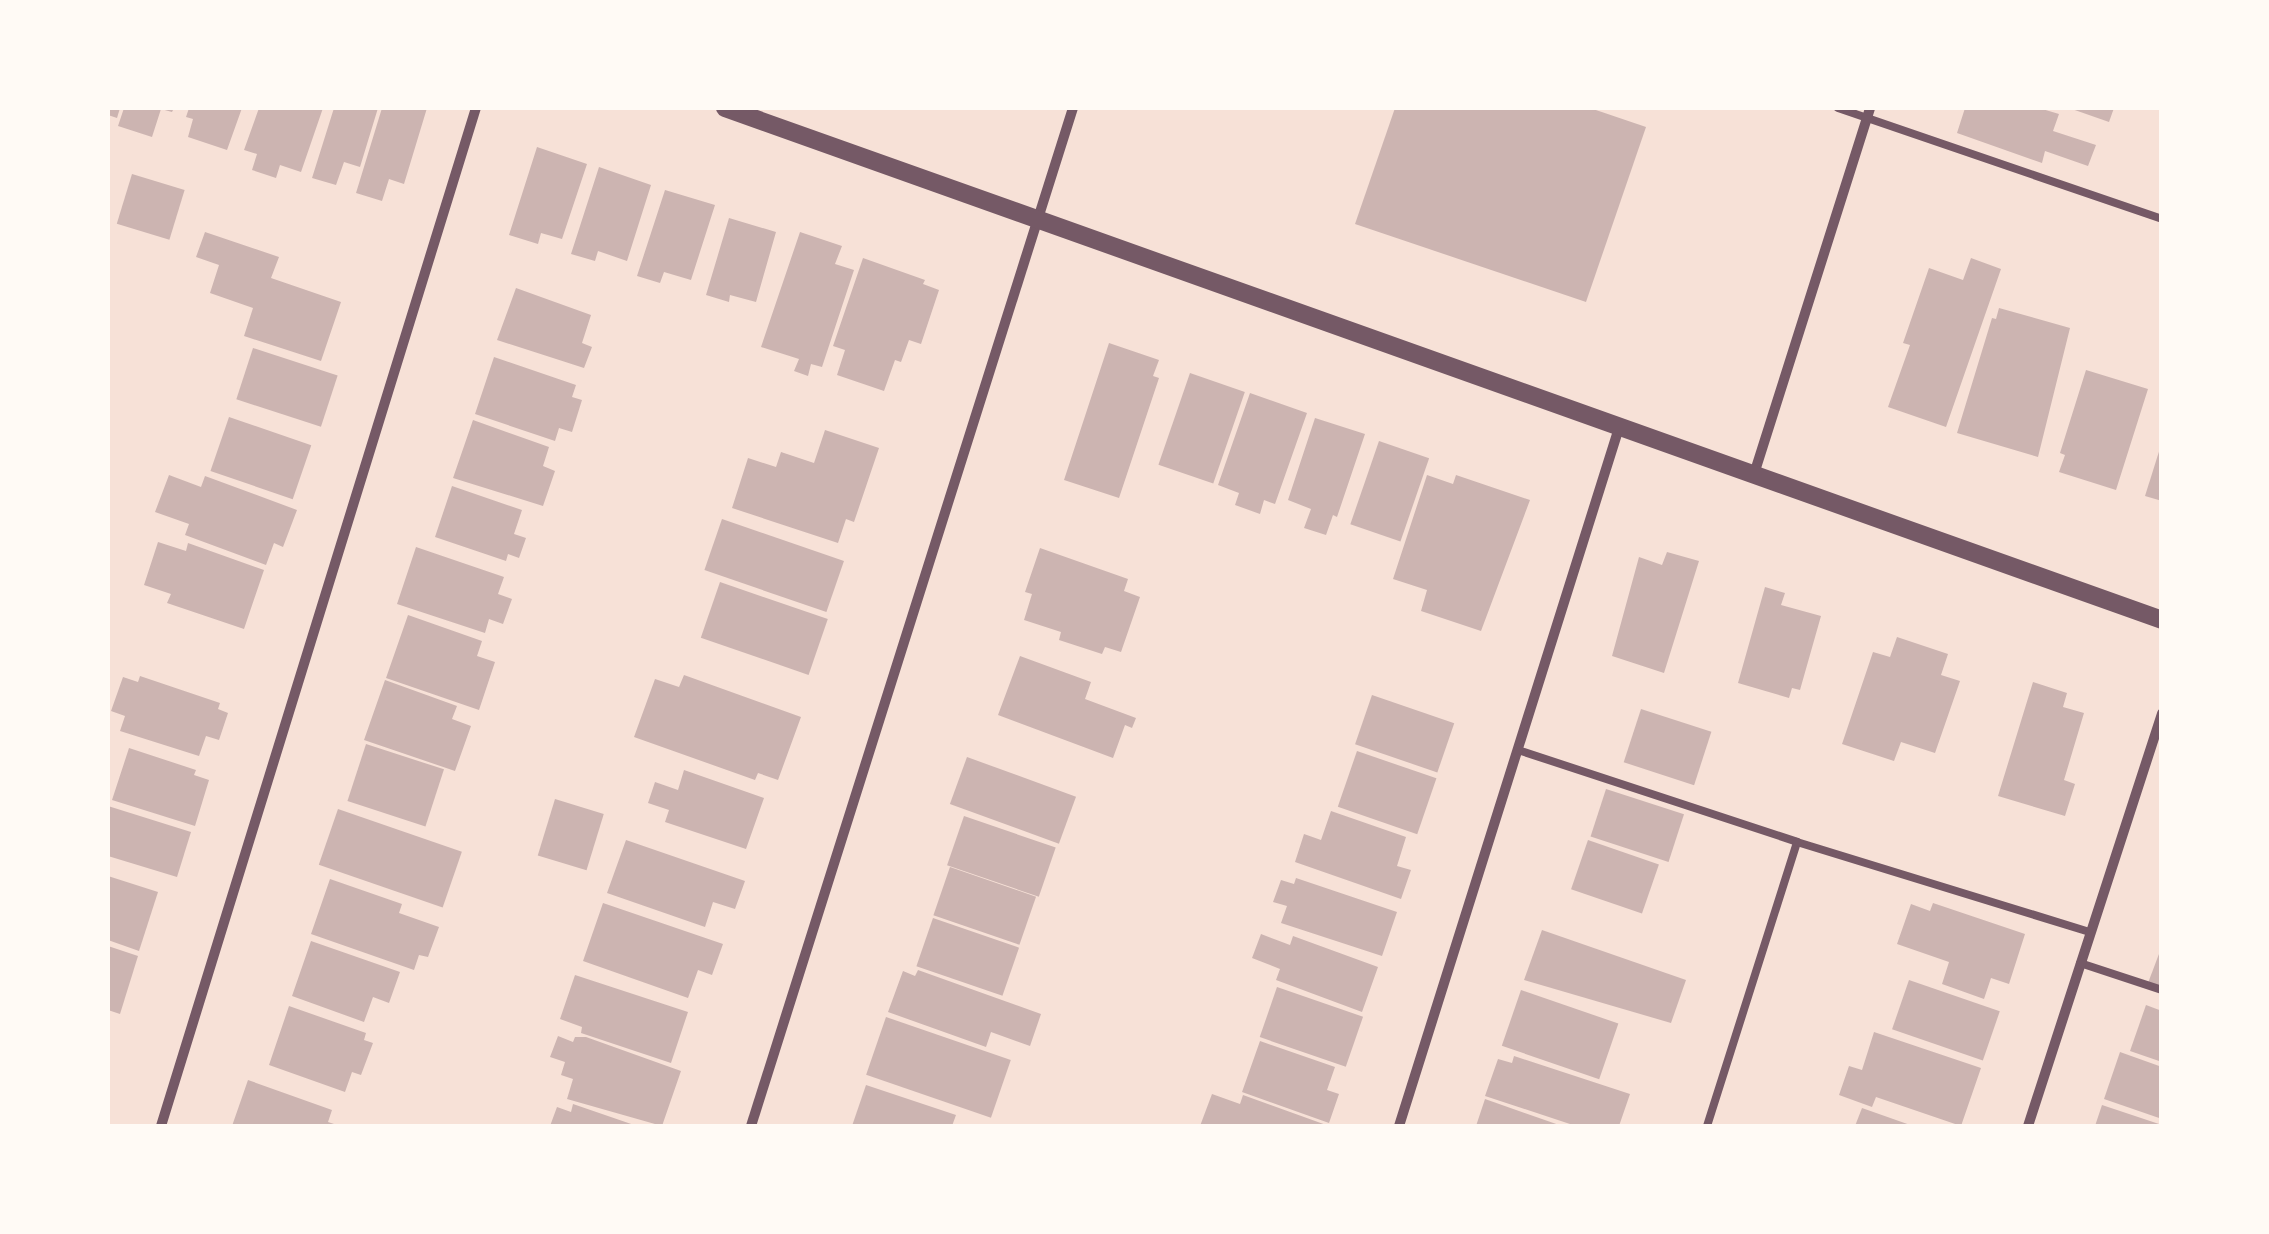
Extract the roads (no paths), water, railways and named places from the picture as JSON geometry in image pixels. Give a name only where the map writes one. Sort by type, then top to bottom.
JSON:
[{"type":"street","points":[[161,1126],[476,108]]},
{"type":"street","points":[[725,108],[1619,428],[1755,471],[2162,620]]},
{"type":"street","points":[[750,1126],[1073,108]]},
{"type":"street","points":[[1755,471],[1869,113]]},
{"type":"street","points":[[1399,1126],[1619,428]]},
{"type":"street","points":[[2028,1126],[2162,714]]},
{"type":"lane","points":[[1838,108],[1869,113],[2162,219]]},
{"type":"lane","points":[[1518,750],[1797,842],[2090,932]]},
{"type":"lane","points":[[1707,1126],[1797,842]]},
{"type":"lane","points":[[2080,963],[2162,990]]}]
